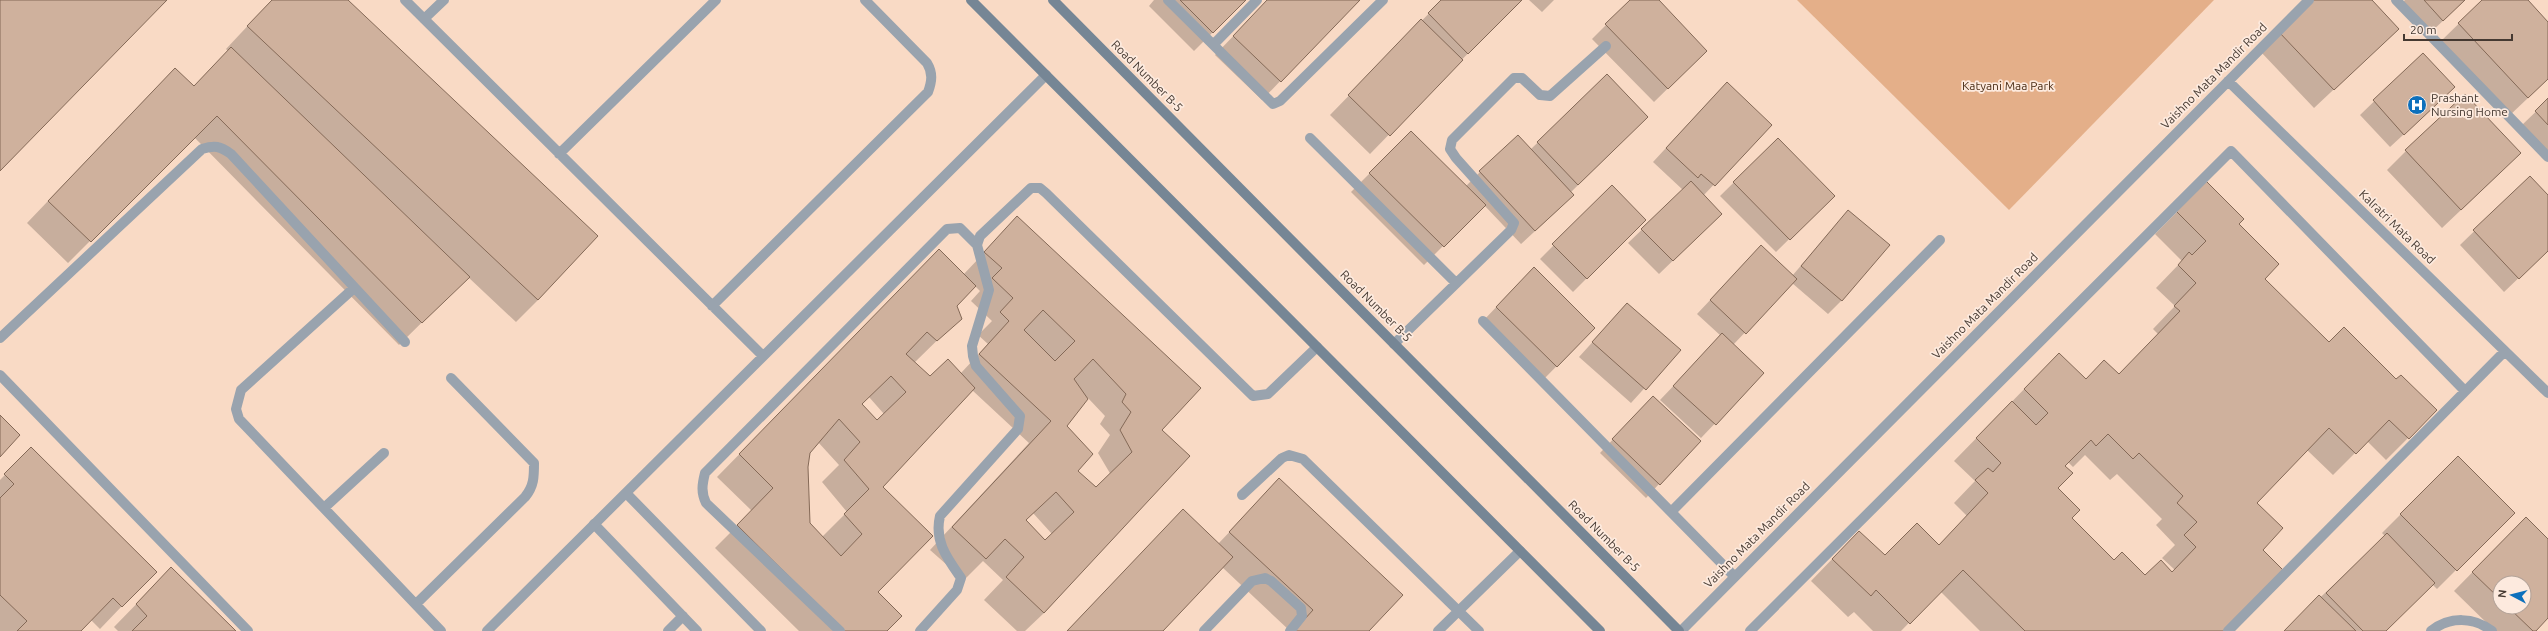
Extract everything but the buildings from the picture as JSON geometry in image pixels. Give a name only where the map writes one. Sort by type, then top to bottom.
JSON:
[{"type":"street","points":[[405,0],[763,356]]},
{"type":"street","points":[[424,19],[444,0]]},
{"type":"street","points":[[560,154],[716,0]]},
{"type":"street","points":[[712,306],[928,92],[931,84],[932,70],[927,63],[865,0]]},
{"type":"street","points":[[971,0],[1600,631]]},
{"type":"street","name":"Road Number B-5","points":[[1054,0],[1680,631]]},
{"type":"street","points":[[1168,0],[1214,44],[1268,101],[1277,104],[1382,0]]},
{"type":"street","points":[[1214,44],[1257,0]]},
{"type":"street","name":"Vaishno Mata Mandir Road","points":[[1680,631],[2309,0]]},
{"type":"street","points":[[2396,0],[2548,158]]},
{"type":"street","points":[[1394,344],[1511,230],[1514,223],[1456,158],[1450,149],[1452,140],[1514,78],[1522,78],[1540,95],[1550,96],[1606,46]]},
{"type":"street","points":[[487,631],[1046,75]]},
{"type":"street","name":"Kalratri Mata Road","points":[[2228,81],[2548,393]]},
{"type":"street","points":[[1310,138],[1456,283]]},
{"type":"street","points":[[0,338],[202,149],[214,146],[222,148],[231,154],[405,342]]},
{"type":"street","points":[[1750,631],[2231,151],[2464,390]]},
{"type":"street","points":[[977,244],[980,236],[1035,187],[1046,193],[1253,396],[1268,394],[1317,347]]},
{"type":"street","points":[[840,631],[706,503],[702,494],[702,484],[705,473],[947,229],[960,228],[977,244],[989,290],[972,346],[976,366],[1020,416],[1021,422],[1018,429],[940,516],[938,525],[940,546],[961,578],[957,590],[920,631]]},
{"type":"street","points":[[1671,512],[1940,240]]},
{"type":"street","points":[[354,288],[241,390],[237,399],[236,409],[239,419],[441,631]]},
{"type":"street","points":[[1483,321],[1734,576]]},
{"type":"street","points":[[2228,631],[2464,390],[2505,351]]},
{"type":"street","points":[[0,375],[248,631]]},
{"type":"street","points":[[416,604],[525,496],[532,488],[534,476],[534,463],[451,378]]},
{"type":"street","points":[[324,508],[384,453]]},
{"type":"street","points":[[1242,495],[1282,458],[1297,455],[1303,458],[1478,631]]},
{"type":"street","points":[[626,493],[761,631]]},
{"type":"street","points":[[594,524],[697,631]]},
{"type":"street","points":[[1438,631],[1520,551]]},
{"type":"street","points":[[1204,631],[1252,581],[1265,578],[1271,581],[1301,608],[1302,616],[1290,631]]},
{"type":"street","points":[[668,631],[683,616]]},
{"type":"street","points":[[2431,631],[2441,624],[2463,619],[2483,624],[2492,631]]},
{"type":"green space","name":"Katyani Maa Park","points":[[1797,0],[2214,0],[2009,210]]},
{"type":"place","name":"Prashant Nursing Home","points":[[2417,105]]}]
